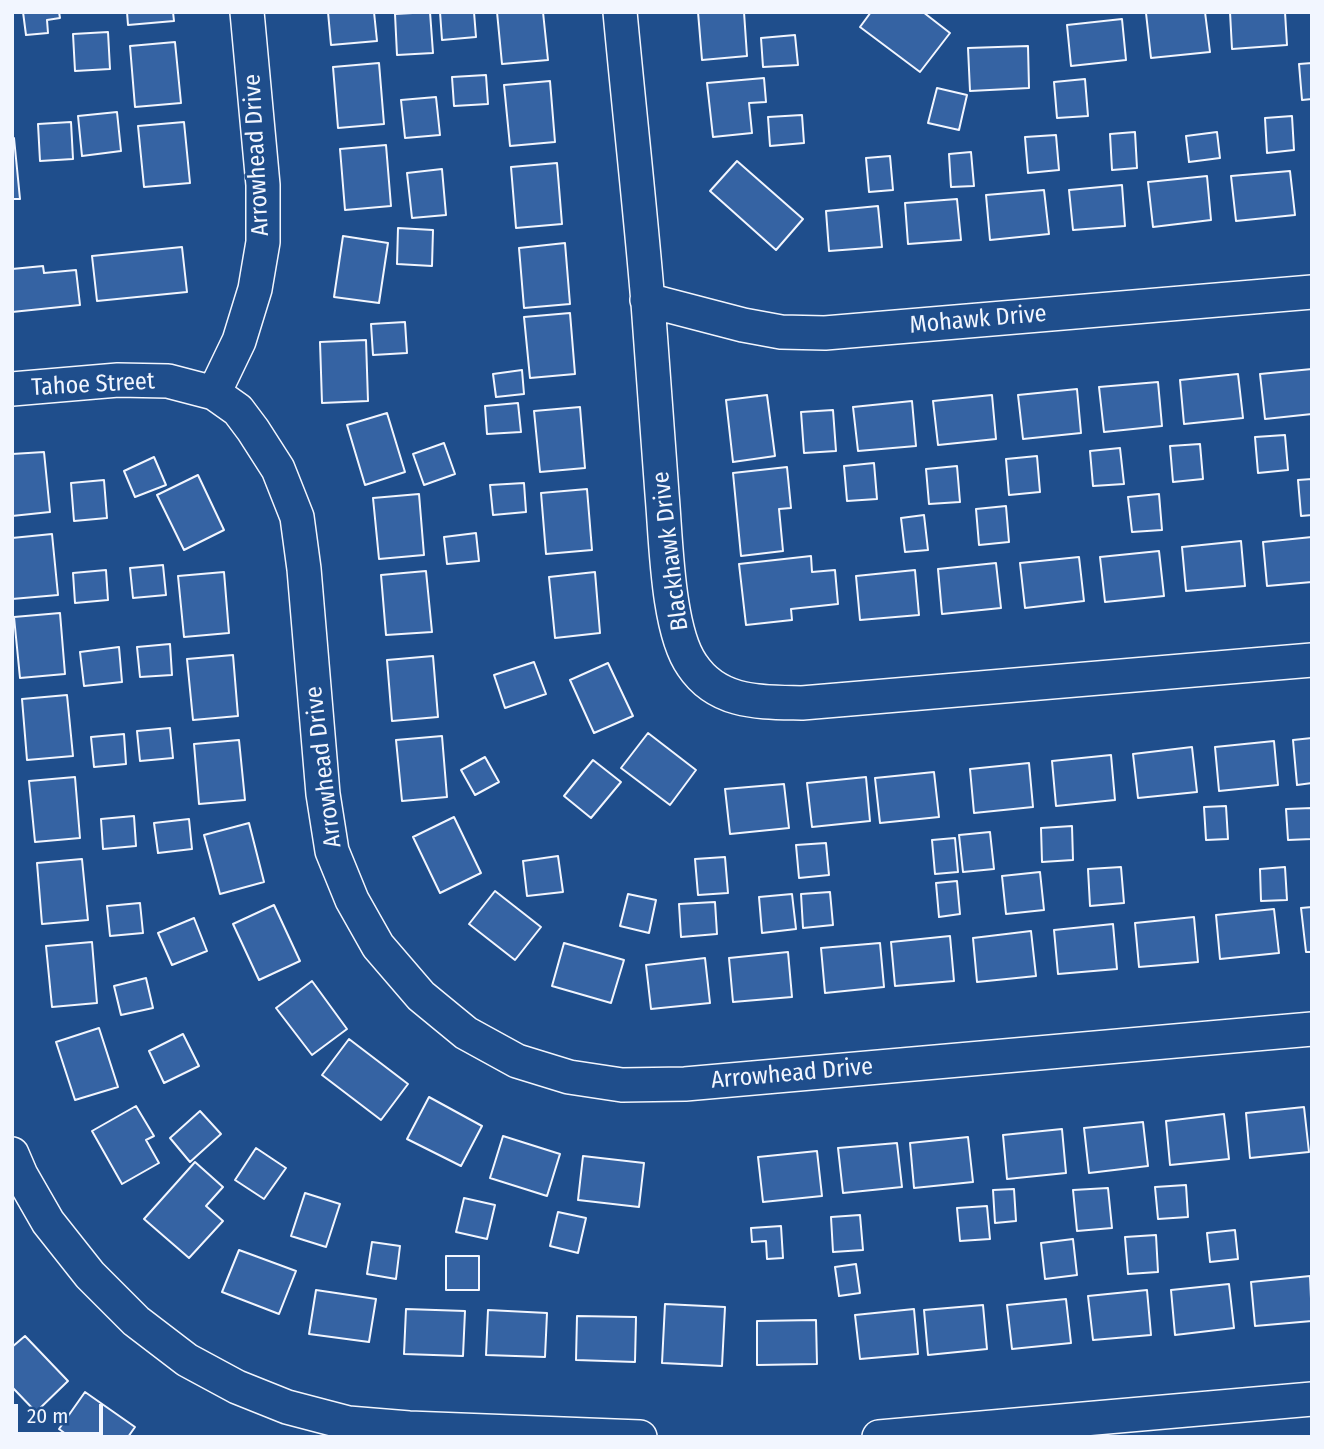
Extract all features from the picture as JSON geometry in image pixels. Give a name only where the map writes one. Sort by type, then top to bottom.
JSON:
[{"type":"street","name":"Arrowhead Drive","points":[[247,12],[263,185],[263,242],[255,289],[239,341],[214,393],[238,410],[254,430],[278,469],[297,517],[323,793],[332,851],[352,900],[378,946],[421,996],[466,1033],[517,1061],[569,1077],[622,1085],[685,1084],[1312,1029]]},
{"type":"street","name":"Blackhawk Drive","points":[[620,12],[648,300],[668,573],[678,635],[691,664],[708,684],[730,696],[760,702],[802,703],[1312,660]]},
{"type":"street","name":"Mohawk Drive","points":[[648,300],[743,325],[781,332],[825,333],[1312,292]]},
{"type":"street","name":"Tahoe Street","points":[[12,389],[118,380],[168,381],[214,393]]},
{"type":"street","points":[[15,1170],[48,1222],[90,1276],[136,1321],[187,1360],[237,1387],[287,1407],[348,1423],[640,1437]]},
{"type":"street","points":[[879,1437],[1312,1399]]},
{"type":"building","points":[[23,12],[59,12],[60,18],[47,20],[48,33],[26,35]]},
{"type":"building","points":[[127,12],[173,12],[174,21],[128,25]]},
{"type":"building","points":[[328,12],[374,12],[377,41],[331,45]]},
{"type":"building","points":[[430,12],[433,53],[397,55],[395,14]]},
{"type":"building","points":[[440,12],[474,12],[476,37],[442,40]]},
{"type":"building","points":[[497,12],[543,12],[548,60],[502,64]]},
{"type":"building","points":[[698,12],[744,12],[747,56],[702,60]]},
{"type":"building","points":[[871,12],[923,12],[950,33],[920,72],[860,27]]},
{"type":"building","points":[[1205,12],[1210,52],[1151,58],[1146,13]]},
{"type":"building","points":[[1230,12],[1285,12],[1287,45],[1232,49]]},
{"type":"building","points":[[1122,19],[1126,60],[1071,66],[1067,25]]},
{"type":"building","points":[[108,32],[110,69],[75,71],[73,34]]},
{"type":"building","points":[[795,35],[798,65],[763,67],[761,38]]},
{"type":"building","points":[[175,42],[181,103],[135,107],[130,46]]},
{"type":"building","points":[[1028,46],[1029,88],[970,91],[968,48]]},
{"type":"building","points":[[379,63],[384,124],[338,128],[333,67]]},
{"type":"building","points":[[1312,63],[1312,99],[1302,100],[1299,64]]},
{"type":"building","points":[[486,75],[488,104],[454,106],[452,77]]},
{"type":"building","points":[[764,78],[766,102],[749,103],[752,133],[713,137],[707,83]]},
{"type":"building","points":[[1085,79],[1088,116],[1057,118],[1054,82]]},
{"type":"building","points":[[550,81],[555,142],[510,146],[504,85]]},
{"type":"building","points":[[937,88],[967,95],[959,130],[928,123]]},
{"type":"building","points":[[436,97],[440,135],[405,138],[401,100]]},
{"type":"building","points":[[117,112],[121,151],[82,156],[78,116]]},
{"type":"building","points":[[802,115],[804,143],[770,146],[768,117]]},
{"type":"building","points":[[1292,116],[1294,150],[1267,153],[1265,118]]},
{"type":"building","points":[[71,122],[73,159],[40,161],[38,124]]},
{"type":"building","points":[[184,122],[190,183],[144,187],[138,126]]},
{"type":"building","points":[[1135,132],[1137,168],[1112,170],[1110,134]]},
{"type":"building","points":[[1217,132],[1220,158],[1189,162],[1186,136]]},
{"type":"building","points":[[1056,135],[1059,170],[1028,173],[1025,137]]},
{"type":"building","points":[[14,138],[20,199],[12,199]]},
{"type":"building","points":[[386,145],[391,206],[345,210],[340,149]]},
{"type":"building","points":[[971,152],[974,186],[951,187],[949,154]]},
{"type":"building","points":[[890,156],[893,190],[869,192],[866,158]]},
{"type":"building","points":[[737,161],[803,219],[776,250],[710,191]]},
{"type":"building","points":[[557,163],[562,224],[516,228],[511,167]]},
{"type":"building","points":[[442,169],[446,215],[412,218],[407,173]]},
{"type":"building","points":[[1290,171],[1295,215],[1236,221],[1231,176]]},
{"type":"building","points":[[1207,176],[1211,220],[1153,227],[1148,182]]},
{"type":"building","points":[[1122,185],[1125,226],[1073,230],[1069,190]]},
{"type":"building","points":[[1044,190],[1049,234],[990,240],[986,195]]},
{"type":"building","points":[[957,199],[961,240],[908,244],[905,203]]},
{"type":"building","points":[[878,206],[882,247],[829,251],[826,211]]},
{"type":"building","points":[[398,228],[433,230],[432,266],[397,264]]},
{"type":"building","points":[[343,236],[388,243],[379,303],[334,297]]},
{"type":"building","points":[[565,243],[570,304],[524,308],[519,248]]},
{"type":"building","points":[[182,247],[187,292],[97,301],[92,256]]},
{"type":"building","points":[[43,266],[44,273],[76,270],[80,305],[12,312],[12,269]]},
{"type":"building","points":[[570,313],[575,374],[530,378],[524,317]]},
{"type":"building","points":[[405,322],[407,353],[373,355],[371,324]]},
{"type":"building","points":[[366,340],[368,401],[322,403],[320,342]]},
{"type":"building","points":[[1312,369],[1312,414],[1265,419],[1260,374]]},
{"type":"building","points":[[522,370],[524,394],[496,397],[493,374]]},
{"type":"building","points":[[1238,374],[1243,418],[1184,424],[1180,380]]},
{"type":"building","points":[[1158,382],[1162,426],[1104,432],[1099,387]]},
{"type":"building","points":[[1077,389],[1081,433],[1023,439],[1018,395]]},
{"type":"building","points":[[767,395],[775,456],[733,462],[726,400]]},
{"type":"building","points":[[992,395],[996,439],[938,445],[933,401]]},
{"type":"building","points":[[912,401],[916,446],[858,451],[853,407]]},
{"type":"building","points":[[518,403],[521,432],[487,434],[485,406]]},
{"type":"building","points":[[580,407],[585,468],[540,472],[534,411]]},
{"type":"building","points":[[833,410],[836,451],[804,453],[801,412]]},
{"type":"building","points":[[387,413],[405,472],[365,485],[347,425]]},
{"type":"building","points":[[1285,435],[1288,470],[1258,473],[1255,437]]},
{"type":"building","points":[[444,443],[455,474],[424,485],[413,454]]},
{"type":"building","points":[[1200,444],[1203,479],[1173,482],[1170,446]]},
{"type":"building","points":[[1120,448],[1124,484],[1093,486],[1090,451]]},
{"type":"building","points":[[44,452],[50,512],[12,516],[12,454]]},
{"type":"building","points":[[1037,456],[1040,492],[1009,495],[1006,459]]},
{"type":"building","points":[[154,457],[166,485],[135,497],[124,471]]},
{"type":"building","points":[[874,463],[877,499],[847,501],[844,466]]},
{"type":"building","points":[[957,466],[960,502],[929,504],[926,469]]},
{"type":"building","points":[[787,467],[791,508],[779,509],[783,551],[741,556],[733,473]]},
{"type":"building","points":[[198,475],[224,530],[184,550],[157,495]]},
{"type":"building","points":[[1312,479],[1312,515],[1301,516],[1298,480]]},
{"type":"building","points":[[104,480],[107,518],[74,521],[71,483]]},
{"type":"building","points":[[524,483],[526,512],[493,515],[490,485]]},
{"type":"building","points":[[587,489],[592,550],[546,554],[541,493]]},
{"type":"building","points":[[419,494],[424,555],[379,559],[373,498]]},
{"type":"building","points":[[1159,494],[1162,530],[1132,532],[1128,497]]},
{"type":"building","points":[[1006,506],[1009,542],[979,545],[976,509]]},
{"type":"building","points":[[924,515],[928,550],[905,552],[901,518]]},
{"type":"building","points":[[476,533],[479,561],[447,564],[444,537]]},
{"type":"building","points":[[52,534],[58,595],[12,599],[12,538]]},
{"type":"building","points":[[1312,537],[1312,582],[1267,586],[1263,542]]},
{"type":"building","points":[[1241,541],[1245,586],[1186,591],[1182,547]]},
{"type":"building","points":[[1159,551],[1164,596],[1105,602],[1100,557]]},
{"type":"building","points":[[811,556],[812,572],[835,570],[838,604],[791,609],[792,620],[746,625],[739,564]]},
{"type":"building","points":[[1079,557],[1084,601],[1025,608],[1020,563]]},
{"type":"building","points":[[996,563],[1001,608],[942,614],[938,569]]},
{"type":"building","points":[[163,565],[166,595],[133,598],[130,568]]},
{"type":"building","points":[[106,570],[108,600],[75,603],[73,573]]},
{"type":"building","points":[[915,570],[919,615],[860,620],[856,576]]},
{"type":"building","points":[[426,571],[432,632],[386,635],[381,575]]},
{"type":"building","points":[[224,572],[229,633],[184,637],[178,576]]},
{"type":"building","points":[[595,572],[600,633],[555,638],[549,577]]},
{"type":"building","points":[[60,613],[65,674],[20,678],[14,617]]},
{"type":"building","points":[[170,644],[172,675],[140,677],[137,647]]},
{"type":"building","points":[[119,647],[122,682],[84,686],[80,652]]},
{"type":"building","points":[[233,655],[238,716],[193,720],[187,659]]},
{"type":"building","points":[[433,656],[438,717],[392,721],[387,660]]},
{"type":"building","points":[[534,662],[546,694],[505,708],[494,675]]},
{"type":"building","points":[[608,663],[633,716],[594,733],[570,680]]},
{"type":"building","points":[[67,695],[73,756],[27,760],[22,699]]},
{"type":"building","points":[[170,728],[173,758],[140,761],[137,731]]},
{"type":"building","points":[[648,733],[696,770],[670,805],[621,768]]},
{"type":"building","points":[[124,734],[126,764],[94,767],[91,737]]},
{"type":"building","points":[[442,736],[447,797],[402,801],[396,740]]},
{"type":"building","points":[[1312,738],[1312,783],[1297,785],[1293,740]]},
{"type":"building","points":[[239,740],[245,800],[199,804],[194,744]]},
{"type":"building","points":[[1274,741],[1278,785],[1219,791],[1215,747]]},
{"type":"building","points":[[1192,747],[1197,792],[1138,798],[1133,754]]},
{"type":"building","points":[[1111,755],[1115,800],[1056,806],[1052,761]]},
{"type":"building","points":[[485,757],[499,782],[475,795],[461,770]]},
{"type":"building","points":[[593,760],[621,782],[591,818],[564,796]]},
{"type":"building","points":[[1029,763],[1033,807],[974,813],[970,769]]},
{"type":"building","points":[[934,772],[939,817],[880,823],[875,778]]},
{"type":"building","points":[[75,777],[80,838],[35,842],[29,781]]},
{"type":"building","points":[[866,777],[870,821],[812,827],[807,783]]},
{"type":"building","points":[[784,784],[789,828],[730,834],[725,789]]},
{"type":"building","points":[[1226,806],[1228,839],[1206,840],[1204,807]]},
{"type":"building","points":[[1312,808],[1312,839],[1288,840],[1286,809]]},
{"type":"building","points":[[134,816],[136,846],[103,849],[101,819]]},
{"type":"building","points":[[454,817],[481,873],[440,893],[413,837]]},
{"type":"building","points":[[189,819],[192,849],[158,853],[154,823]]},
{"type":"building","points":[[249,823],[264,882],[220,894],[204,835]]},
{"type":"building","points":[[1072,826],[1073,860],[1042,862],[1041,828]]},
{"type":"building","points":[[990,832],[994,869],[963,872],[959,835]]},
{"type":"building","points":[[955,838],[958,872],[935,874],[932,840]]},
{"type":"building","points":[[826,843],[829,875],[799,878],[796,845]]},
{"type":"building","points":[[558,856],[563,892],[527,896],[523,861]]},
{"type":"building","points":[[725,857],[728,893],[698,895],[695,859]]},
{"type":"building","points":[[82,859],[88,920],[42,924],[37,863]]},
{"type":"building","points":[[1121,867],[1124,903],[1090,906],[1088,869]]},
{"type":"building","points":[[1285,867],[1287,900],[1261,901],[1260,869]]},
{"type":"building","points":[[1040,872],[1044,910],[1006,914],[1002,876]]},
{"type":"building","points":[[957,881],[960,914],[939,917],[936,883]]},
{"type":"building","points":[[495,891],[541,927],[515,960],[469,924]]},
{"type":"building","points":[[830,892],[833,925],[803,928],[801,894]]},
{"type":"building","points":[[628,894],[656,900],[649,933],[620,926]]},
{"type":"building","points":[[792,894],[796,929],[762,933],[759,897]]},
{"type":"building","points":[[715,902],[717,934],[681,937],[679,904]]},
{"type":"building","points":[[140,903],[143,933],[110,936],[107,906]]},
{"type":"building","points":[[274,905],[300,961],[259,980],[233,924]]},
{"type":"building","points":[[1312,907],[1312,952],[1306,952],[1301,908]]},
{"type":"building","points":[[1274,909],[1279,953],[1220,959],[1216,915]]},
{"type":"building","points":[[1194,917],[1198,962],[1139,967],[1135,923]]},
{"type":"building","points":[[194,918],[207,951],[172,965],[158,933]]},
{"type":"building","points":[[1113,924],[1117,969],[1058,974],[1054,930]]},
{"type":"building","points":[[1031,931],[1036,976],[977,982],[973,938]]},
{"type":"building","points":[[950,936],[954,981],[895,986],[891,942]]},
{"type":"building","points":[[92,942],[97,1003],[52,1007],[46,946]]},
{"type":"building","points":[[564,943],[624,960],[611,1003],[552,986]]},
{"type":"building","points":[[880,943],[884,987],[825,993],[821,948]]},
{"type":"building","points":[[788,952],[792,997],[733,1002],[729,958]]},
{"type":"building","points":[[705,958],[710,1003],[651,1009],[646,965]]},
{"type":"building","points":[[146,978],[153,1008],[121,1015],[114,986]]},
{"type":"building","points":[[312,981],[347,1029],[312,1055],[276,1008]]},
{"type":"building","points":[[99,1028],[118,1087],[75,1100],[56,1042]]},
{"type":"building","points":[[183,1034],[199,1066],[164,1083],[149,1051]]},
{"type":"building","points":[[349,1039],[408,1084],[381,1120],[322,1075]]},
{"type":"building","points":[[429,1097],[482,1126],[461,1166],[407,1139]]},
{"type":"building","points":[[136,1106],[154,1136],[146,1140],[159,1163],[122,1184],[92,1131]]},
{"type":"building","points":[[1304,1107],[1309,1152],[1250,1158],[1246,1113]]},
{"type":"building","points":[[200,1111],[221,1134],[190,1162],[170,1138]]},
{"type":"building","points":[[1224,1114],[1229,1159],[1170,1165],[1166,1121]]},
{"type":"building","points":[[1143,1122],[1148,1166],[1089,1173],[1084,1128]]},
{"type":"building","points":[[1062,1129],[1066,1173],[1007,1179],[1003,1135]]},
{"type":"building","points":[[503,1136],[560,1154],[547,1196],[490,1178]]},
{"type":"building","points":[[968,1137],[973,1182],[914,1188],[910,1143]]},
{"type":"building","points":[[897,1143],[902,1187],[843,1193],[838,1148]]},
{"type":"building","points":[[256,1148],[286,1168],[264,1199],[235,1180]]},
{"type":"building","points":[[817,1151],[822,1196],[763,1202],[758,1157]]},
{"type":"building","points":[[583,1156],[644,1163],[639,1207],[578,1200]]},
{"type":"building","points":[[195,1162],[223,1187],[206,1206],[223,1221],[189,1258],[144,1219]]},
{"type":"building","points":[[1186,1185],[1188,1217],[1158,1219],[1155,1187]]},
{"type":"building","points":[[1108,1188],[1112,1228],[1077,1231],[1073,1190]]},
{"type":"building","points":[[1014,1189],[1016,1221],[995,1223],[993,1190]]},
{"type":"building","points":[[305,1193],[340,1204],[326,1247],[291,1236]]},
{"type":"building","points":[[464,1198],[495,1205],[487,1239],[456,1232]]},
{"type":"building","points":[[987,1206],[990,1239],[960,1241],[957,1208]]},
{"type":"building","points":[[558,1212],[586,1218],[578,1253],[550,1246]]},
{"type":"building","points":[[860,1215],[863,1250],[833,1252],[831,1217]]},
{"type":"building","points":[[781,1226],[783,1258],[767,1259],[766,1241],[752,1242],[751,1228]]},
{"type":"building","points":[[1235,1230],[1238,1259],[1210,1262],[1207,1233]]},
{"type":"building","points":[[1156,1235],[1158,1272],[1128,1274],[1125,1237]]},
{"type":"building","points":[[1073,1239],[1077,1275],[1045,1279],[1041,1243]]},
{"type":"building","points":[[372,1242],[400,1246],[396,1279],[367,1274]]},
{"type":"building","points":[[239,1250],[296,1271],[279,1314],[222,1292]]},
{"type":"building","points":[[446,1256],[479,1256],[479,1290],[446,1290]]},
{"type":"building","points":[[856,1264],[860,1293],[839,1296],[835,1267]]},
{"type":"building","points":[[1310,1276],[1312,1321],[1255,1326],[1251,1282]]},
{"type":"building","points":[[1229,1284],[1234,1328],[1175,1335],[1171,1290]]},
{"type":"building","points":[[316,1290],[376,1299],[369,1342],[309,1334]]},
{"type":"building","points":[[1147,1290],[1151,1335],[1093,1340],[1088,1296]]},
{"type":"building","points":[[1066,1299],[1071,1343],[1012,1349],[1007,1305]]},
{"type":"building","points":[[665,1304],[725,1307],[722,1366],[662,1363]]},
{"type":"building","points":[[983,1305],[987,1349],[928,1355],[924,1310]]},
{"type":"building","points":[[406,1309],[465,1311],[463,1356],[404,1354]]},
{"type":"building","points":[[914,1309],[918,1354],[860,1359],[855,1315]]},
{"type":"building","points":[[488,1310],[547,1313],[545,1357],[486,1355]]},
{"type":"building","points":[[577,1316],[636,1317],[635,1362],[576,1360]]},
{"type":"building","points":[[816,1320],[817,1364],[757,1365],[757,1321]]},
{"type":"building","points":[[25,1336],[68,1381],[36,1412],[12,1387],[12,1347]]},
{"type":"building","points":[[85,1392],[135,1427],[128,1437],[70,1437],[59,1429]]}]
